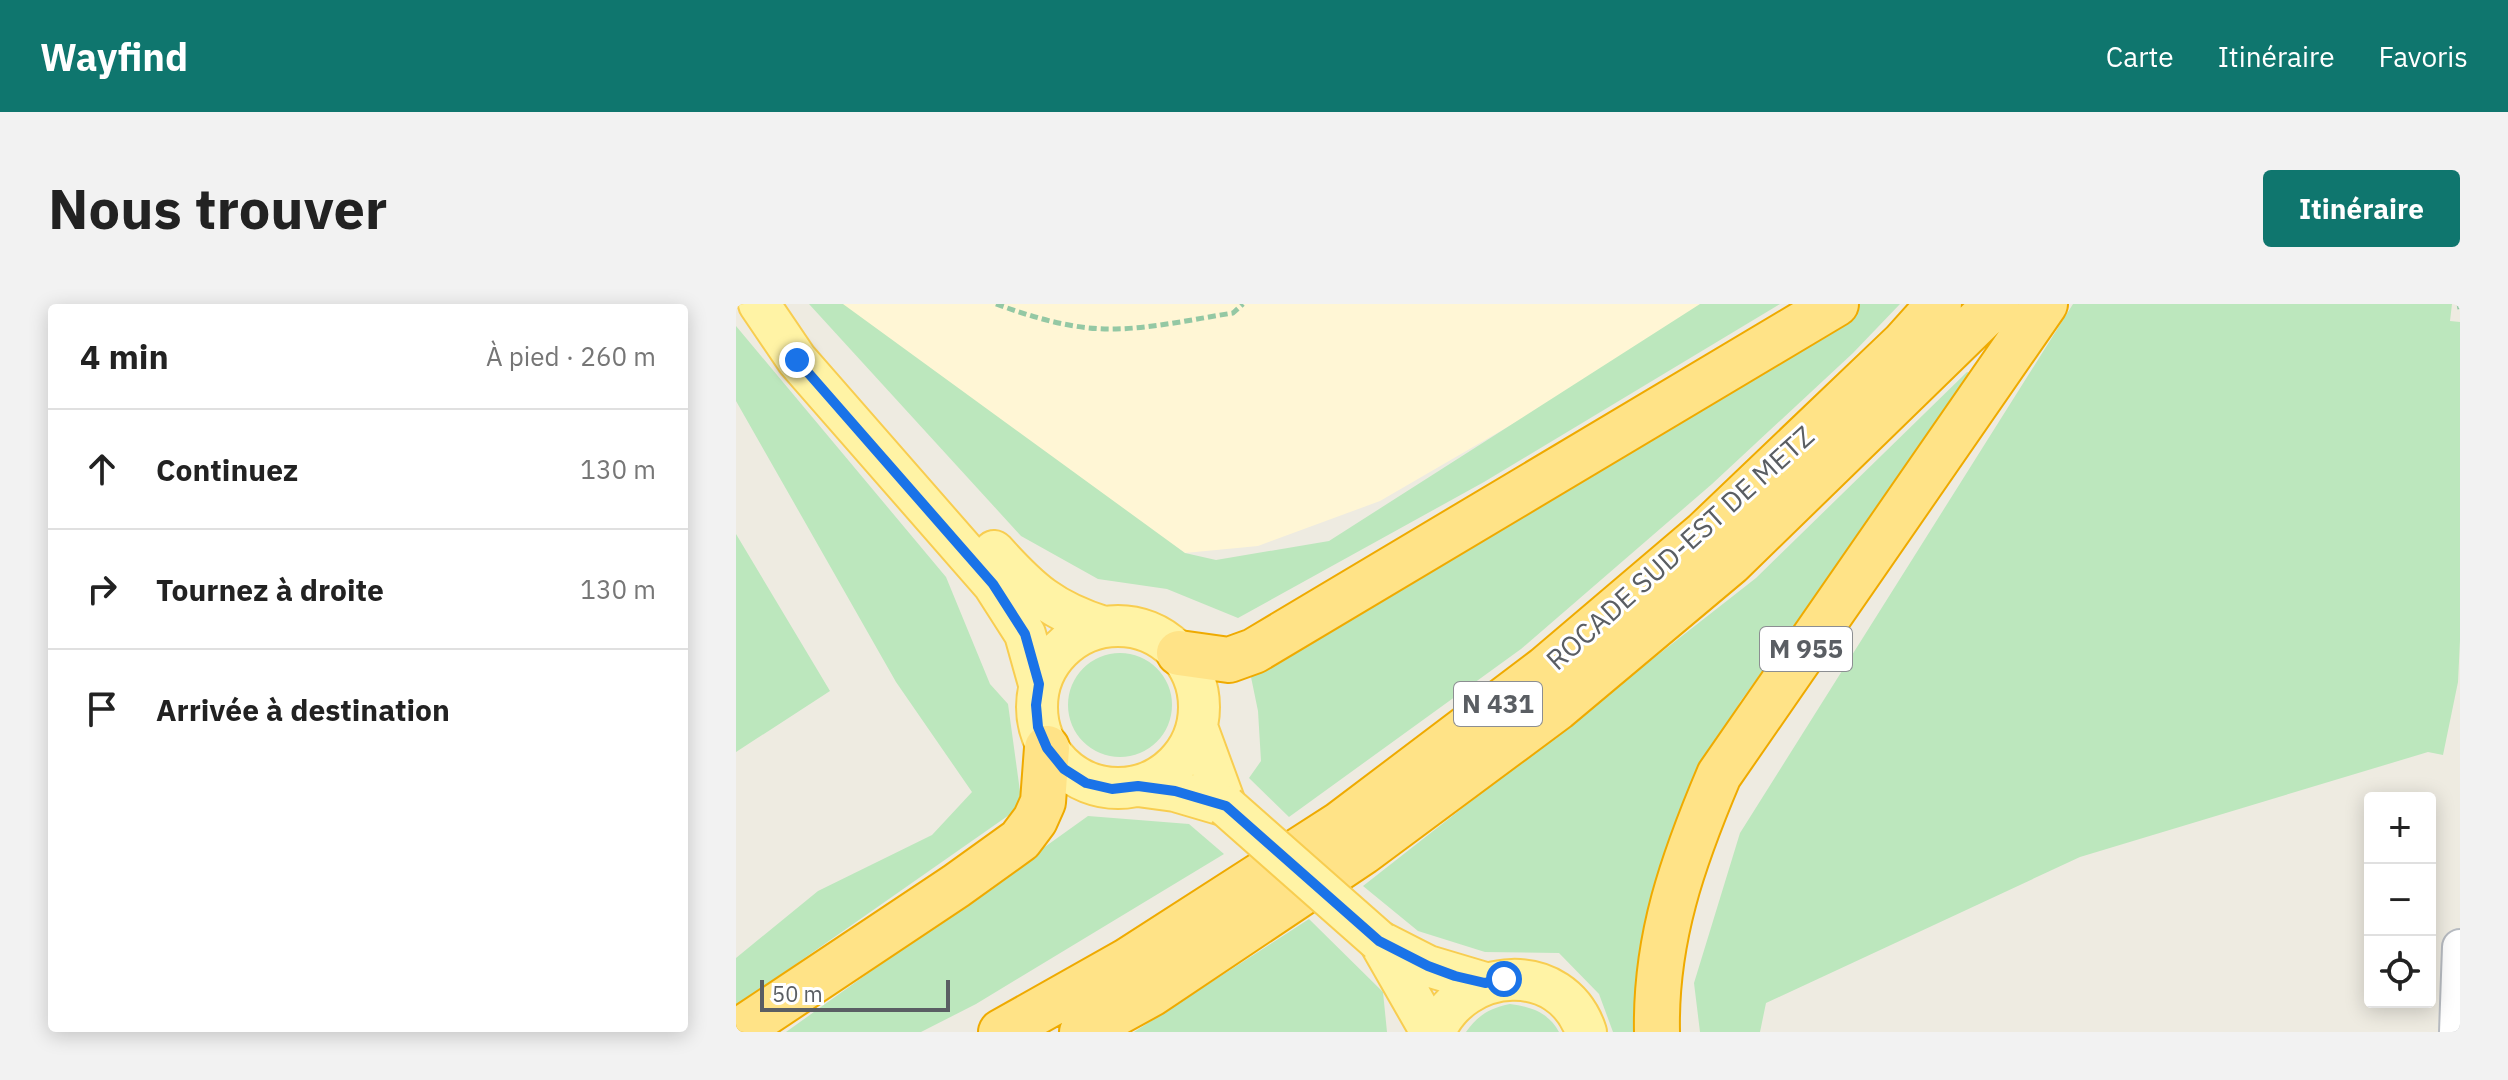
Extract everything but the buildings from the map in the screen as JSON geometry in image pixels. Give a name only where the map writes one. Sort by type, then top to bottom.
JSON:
[{"type":"highway","points":[[1179,653],[1229,660],[1254,651],[1836,304]]},
{"type":"highway","name":"ROCADE SUD-EST DE METZ","points":[[1001,1032],[1127,961],[1340,824],[1545,669],[1705,533],[1904,343],[1939,304]]},
{"type":"highway","name":"ROCADE SUD-EST DE METZ","points":[[1082,1032],[1151,994],[1363,852],[1557,708],[1730,563],[1996,304]]},
{"type":"highway","name":"M 955","points":[[1657,1032],[1658,976],[1663,939],[1689,846],[1719,775],[2045,304]]},
{"type":"highway","points":[[737,1032],[1020,840],[1035,820],[1043,802],[1047,748]]},
{"type":"main road","points":[[761,306],[814,352],[1028,586],[1055,608],[1104,627]]},
{"type":"main road","points":[[761,306],[797,360],[993,584],[1025,634],[1039,684]]},
{"type":"main road","points":[[1138,786],[1165,774],[1185,753],[1197,727],[1199,700],[1193,675],[1179,653],[1164,640],[1145,630],[1125,626],[1104,627],[1083,634],[1064,646],[1049,663],[1039,684],[1036,705],[1038,727],[1047,748],[1064,769],[1086,783],[1112,789],[1138,786],[1175,791],[1226,806],[1379,941],[1428,966],[1485,983]]},
{"type":"main road","points":[[1197,727],[1226,806]]},
{"type":"main road","points":[[1379,941],[1433,1032],[1452,1004],[1468,992],[1485,983],[1504,979],[1524,980],[1560,995],[1574,1009],[1586,1032]]},
{"type":"street","points":[[2457,1032],[2460,947]]},
{"type":"path","points":[[996,304],[1035,318],[1073,326],[1113,329],[1233,313],[1243,304]]},
{"type":"shaded area","points":[[821,304],[1719,304],[1380,501],[1258,546],[1185,553]]},
{"type":"green space","points":[[809,304],[843,304],[1185,553],[1216,560],[1329,541],[1700,304],[1780,304],[1484,482],[1238,618],[1167,589],[1098,579],[1021,536]]},
{"type":"green space","points":[[1860,304],[1900,304],[1853,353],[1712,484],[1521,649],[1289,817],[1249,778],[1261,761],[1258,711],[1251,677],[1372,599]]},
{"type":"green space","points":[[2073,304],[2452,304],[2450,321],[2460,322],[2460,640],[2458,682],[2443,755],[2428,752],[2080,857],[1766,1003],[1760,1032],[1700,1032],[1694,983],[1740,833]]},
{"type":"green space","points":[[736,326],[946,577],[990,684],[1008,704],[1022,806],[736,1006],[736,958],[818,891],[932,835],[972,792],[896,682],[736,401]]},
{"type":"green space","points":[[1967,372],[1976,375],[1740,702],[1696,787],[1642,1032],[1613,1032],[1599,994],[1559,953],[1485,952],[1418,931],[1363,886],[1756,578]]},
{"type":"green space","points":[[736,534],[830,691],[736,752]]},
{"type":"green space","points":[[1120,653],[1140,657],[1157,668],[1168,685],[1172,705],[1168,725],[1157,742],[1140,753],[1120,757],[1100,753],[1083,742],[1072,725],[1068,705],[1072,685],[1083,668],[1100,657]]},
{"type":"green space","points":[[1088,816],[1189,824],[1224,854],[976,1004],[921,1032],[786,1032]]},
{"type":"green space","points":[[1309,919],[1383,992],[1387,1032],[1134,1032]]},
{"type":"green space","points":[[1510,1004],[1538,1012],[1550,1020],[1559,1032],[1466,1032],[1485,1013]]},
{"type":"route","points":[[797,360],[993,584],[1011,610],[1025,634],[1033,657],[1039,684],[1036,705],[1038,727],[1047,748],[1064,769],[1086,783],[1112,789],[1138,786],[1175,791],[1226,806],[1379,941],[1455,976],[1485,983],[1504,979]]}]
